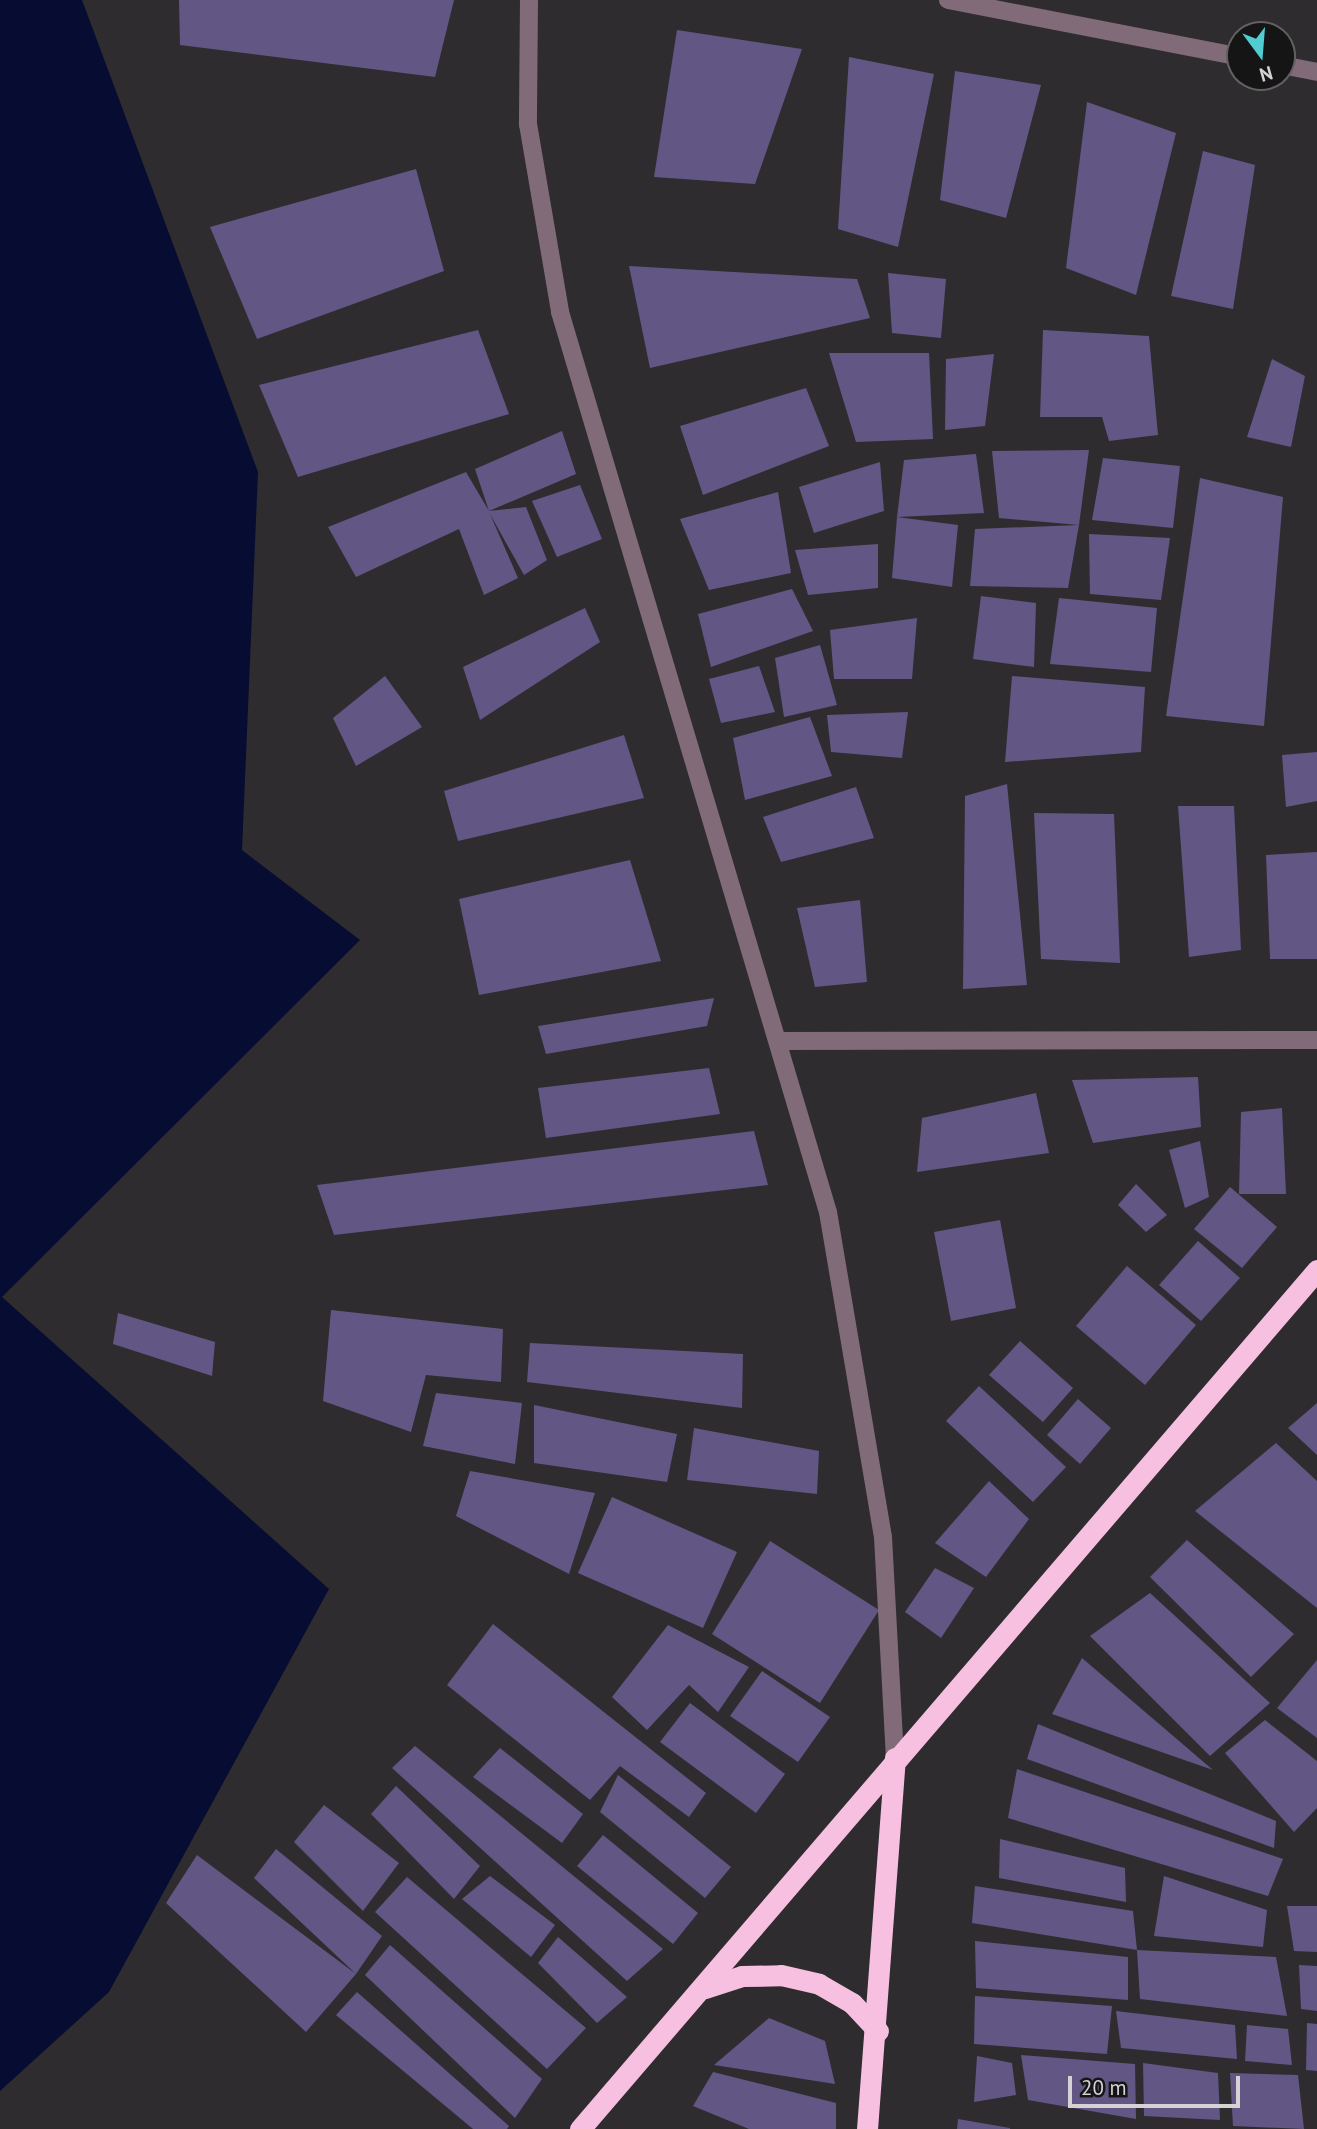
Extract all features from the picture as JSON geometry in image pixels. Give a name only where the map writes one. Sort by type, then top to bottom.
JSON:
[{"type":"highway","points":[[580,2129],[705,1988],[895,1758],[1317,1270]]},
{"type":"highway","points":[[867,2129],[878,2031],[895,1758]]},
{"type":"highway","points":[[705,1988],[742,1976],[819,1984],[852,2003],[878,2031]]},
{"type":"street","points":[[529,0],[528,124],[560,312],[828,1212],[855,1355],[883,1538],[895,1758]]},
{"type":"street","points":[[948,0],[1226,54]]},
{"type":"street","points":[[1296,68],[1317,72]]},
{"type":"street","points":[[778,1041],[1317,1040]]},
{"type":"water","points":[[0,0],[82,0],[258,472],[242,850],[360,940],[2,1297],[329,1589],[109,1992],[0,2091]]},
{"type":"building","points":[[179,0],[454,0],[435,77],[180,45]]},
{"type":"building","points":[[677,30],[802,49],[755,184],[654,177]]},
{"type":"building","points":[[849,57],[934,74],[898,247],[838,229]]},
{"type":"building","points":[[955,71],[1041,85],[1006,218],[940,200]]},
{"type":"building","points":[[1087,102],[1176,133],[1136,295],[1066,268]]},
{"type":"building","points":[[1203,151],[1255,165],[1233,309],[1171,296]]},
{"type":"building","points":[[416,169],[444,271],[257,339],[210,227]]},
{"type":"building","points":[[629,266],[857,279],[870,318],[650,368]]},
{"type":"building","points":[[888,273],[946,279],[941,338],[892,333]]},
{"type":"building","points":[[478,330],[509,414],[298,477],[259,385]]},
{"type":"building","points":[[1043,330],[1149,336],[1158,435],[1109,441],[1102,417],[1040,417]]},
{"type":"building","points":[[829,353],[929,353],[933,439],[856,442]]},
{"type":"building","points":[[994,354],[985,426],[945,430],[946,359]]},
{"type":"building","points":[[1272,359],[1305,376],[1291,447],[1247,437]]},
{"type":"building","points":[[806,388],[829,446],[703,495],[680,426]]},
{"type":"building","points":[[562,431],[576,474],[489,511],[475,469]]},
{"type":"building","points":[[1089,450],[1079,525],[999,518],[992,451]]},
{"type":"building","points":[[976,454],[984,513],[897,517],[904,460]]},
{"type":"building","points":[[1103,458],[1180,466],[1173,528],[1092,520]]},
{"type":"building","points":[[880,462],[884,511],[814,533],[799,487]]},
{"type":"building","points":[[466,472],[489,511],[526,507],[547,560],[524,575],[490,514],[518,578],[484,595],[459,529],[356,577],[328,527]]},
{"type":"building","points":[[1200,478],[1283,497],[1264,726],[1166,716]]},
{"type":"building","points":[[580,485],[602,539],[557,557],[532,501]]},
{"type":"building","points":[[778,492],[791,573],[709,590],[680,519]]},
{"type":"building","points":[[897,517],[958,525],[952,587],[892,578]]},
{"type":"building","points":[[1079,525],[1068,588],[970,586],[975,529]]},
{"type":"building","points":[[1089,534],[1170,538],[1161,600],[1090,594]]},
{"type":"building","points":[[878,544],[878,588],[808,595],[795,550]]},
{"type":"building","points":[[792,589],[813,631],[711,667],[698,614]]},
{"type":"building","points":[[981,596],[1036,603],[1034,667],[973,659]]},
{"type":"building","points":[[1059,598],[1157,608],[1151,672],[1050,664]]},
{"type":"building","points":[[585,608],[600,642],[480,720],[463,667]]},
{"type":"building","points":[[917,618],[912,679],[834,679],[830,630]]},
{"type":"building","points":[[820,645],[837,705],[784,717],[775,658]]},
{"type":"building","points":[[759,666],[775,712],[721,723],[709,679]]},
{"type":"building","points":[[385,676],[422,727],[356,766],[333,718]]},
{"type":"building","points":[[1012,676],[1145,687],[1141,752],[1005,762]]},
{"type":"building","points":[[908,712],[902,758],[831,752],[827,715]]},
{"type":"building","points":[[810,717],[832,776],[745,800],[733,738]]},
{"type":"building","points":[[624,735],[644,798],[458,841],[444,791]]},
{"type":"building","points":[[1317,752],[1317,801],[1286,807],[1282,755]]},
{"type":"building","points":[[1007,784],[1027,985],[963,989],[965,796]]},
{"type":"building","points":[[856,787],[874,838],[781,862],[763,817]]},
{"type":"building","points":[[1178,806],[1234,806],[1241,950],[1189,957]]},
{"type":"building","points":[[1034,813],[1114,814],[1120,963],[1041,959]]},
{"type":"building","points":[[1317,852],[1317,959],[1270,959],[1266,855]]},
{"type":"building","points":[[630,860],[661,961],[479,995],[459,899]]},
{"type":"building","points":[[860,900],[867,982],[815,987],[797,908]]},
{"type":"building","points":[[714,998],[707,1026],[546,1054],[538,1026]]},
{"type":"building","points":[[709,1068],[720,1114],[546,1138],[538,1088]]},
{"type":"building","points":[[1198,1077],[1201,1127],[1093,1143],[1072,1080]]},
{"type":"building","points":[[1036,1093],[1049,1153],[917,1172],[922,1118]]},
{"type":"building","points":[[1282,1108],[1286,1194],[1239,1194],[1241,1112]]},
{"type":"building","points":[[754,1131],[768,1185],[334,1235],[317,1185]]},
{"type":"building","points":[[1200,1141],[1209,1197],[1185,1208],[1169,1150]]},
{"type":"building","points":[[1136,1184],[1167,1215],[1146,1232],[1118,1205]]},
{"type":"building","points":[[1230,1187],[1277,1227],[1242,1268],[1194,1229]]},
{"type":"building","points":[[1000,1220],[1016,1308],[951,1321],[934,1232]]},
{"type":"building","points":[[1198,1241],[1240,1278],[1201,1321],[1159,1285]]},
{"type":"building","points":[[1127,1266],[1196,1325],[1145,1385],[1076,1326]]},
{"type":"building","points":[[331,1310],[503,1329],[501,1382],[426,1375],[411,1432],[323,1401]]},
{"type":"building","points":[[118,1313],[215,1342],[212,1376],[113,1344]]},
{"type":"building","points":[[1020,1341],[1073,1388],[1043,1422],[989,1375]]},
{"type":"building","points":[[530,1343],[743,1354],[742,1408],[527,1382]]},
{"type":"building","points":[[979,1386],[1066,1467],[1033,1502],[946,1421]]},
{"type":"building","points":[[436,1393],[522,1403],[515,1464],[423,1446]]},
{"type":"building","points":[[1078,1399],[1111,1428],[1080,1464],[1047,1435]]},
{"type":"building","points":[[1317,1403],[1317,1455],[1288,1428]]},
{"type":"building","points":[[534,1405],[677,1434],[667,1482],[534,1463]]},
{"type":"building","points":[[694,1428],[819,1451],[817,1494],[687,1480]]},
{"type":"building","points":[[1276,1443],[1317,1481],[1317,1608],[1195,1511]]},
{"type":"building","points":[[470,1471],[595,1493],[569,1574],[456,1516]]},
{"type":"building","points":[[989,1481],[1029,1519],[986,1577],[935,1543]]},
{"type":"building","points":[[612,1497],[737,1552],[703,1628],[578,1573]]},
{"type":"building","points":[[1187,1540],[1294,1634],[1251,1677],[1150,1577]]},
{"type":"building","points":[[770,1541],[879,1610],[820,1703],[712,1634]]},
{"type":"building","points":[[935,1568],[974,1588],[941,1638],[905,1612]]},
{"type":"building","points":[[1150,1593],[1270,1703],[1210,1756],[1090,1636]]},
{"type":"building","points":[[493,1624],[706,1793],[689,1817],[620,1766],[590,1800],[447,1685]]},
{"type":"building","points":[[668,1625],[749,1667],[718,1712],[689,1685],[647,1730],[612,1697]]},
{"type":"building","points":[[1082,1658],[1213,1770],[1052,1714]]},
{"type":"building","points":[[1317,1660],[1317,1738],[1277,1708]]},
{"type":"building","points":[[762,1671],[830,1717],[798,1762],[730,1716]]},
{"type":"building","points":[[690,1703],[785,1774],[756,1813],[660,1742]]},
{"type":"building","points":[[1265,1720],[1317,1761],[1317,1808],[1294,1832],[1225,1753]]},
{"type":"building","points":[[1038,1724],[1276,1821],[1274,1848],[1027,1759]]},
{"type":"building","points":[[415,1746],[663,1949],[627,1981],[392,1768]]},
{"type":"building","points":[[500,1748],[583,1814],[562,1843],[473,1777]]},
{"type":"building","points":[[1017,1769],[1283,1859],[1268,1896],[1008,1818]]},
{"type":"building","points":[[618,1775],[731,1867],[705,1898],[600,1812]]},
{"type":"building","points":[[396,1786],[480,1866],[454,1899],[371,1814]]},
{"type":"building","points":[[324,1805],[399,1863],[363,1911],[294,1842]]},
{"type":"building","points":[[603,1835],[698,1913],[673,1944],[577,1866]]},
{"type":"building","points":[[1000,1839],[1125,1868],[1126,1902],[999,1878]]},
{"type":"building","points":[[276,1849],[382,1936],[356,1974],[254,1878]]},
{"type":"building","points":[[197,1855],[356,1974],[306,2032],[166,1903]]},
{"type":"building","points":[[490,1876],[555,1925],[531,1957],[462,1899]]},
{"type":"building","points":[[1164,1876],[1267,1910],[1263,1947],[1154,1936]]},
{"type":"building","points":[[407,1877],[586,2028],[547,2069],[375,1912]]},
{"type":"building","points":[[975,1886],[1133,1911],[1137,1950],[972,1923]]},
{"type":"building","points":[[1287,1906],[1317,1906],[1317,1952],[1294,1951]]},
{"type":"building","points":[[558,1937],[627,1997],[597,2023],[538,1963]]},
{"type":"building","points":[[975,1941],[1128,1957],[1128,2000],[976,1988]]},
{"type":"building","points":[[390,1945],[542,2079],[515,2118],[365,1975]]},
{"type":"building","points":[[1137,1950],[1276,1957],[1287,2016],[1140,1999]]},
{"type":"building","points":[[1299,1965],[1317,1966],[1317,2011],[1301,2009]]},
{"type":"building","points":[[357,1992],[509,2126],[507,2129],[473,2129],[336,2015]]},
{"type":"building","points":[[975,1996],[1112,2006],[1107,2054],[974,2044]]},
{"type":"building","points":[[1116,2011],[1235,2025],[1237,2059],[1121,2048]]},
{"type":"building","points":[[769,2018],[825,2041],[835,2084],[714,2065]]},
{"type":"building","points":[[1307,2023],[1317,2024],[1317,2071],[1306,2070]]},
{"type":"building","points":[[1247,2025],[1288,2029],[1292,2065],[1245,2061]]},
{"type":"building","points":[[1021,2055],[1135,2064],[1136,2119],[1028,2100]]},
{"type":"building","points":[[977,2056],[1012,2063],[1016,2095],[974,2102]]},
{"type":"building","points":[[1143,2063],[1218,2073],[1220,2120],[1144,2116]]},
{"type":"building","points":[[713,2072],[836,2103],[836,2129],[749,2129],[693,2106]]},
{"type":"building","points":[[1230,2073],[1298,2075],[1304,2129],[1233,2126]]},
{"type":"building","points":[[958,2119],[1010,2128],[1010,2129],[957,2129]]}]
